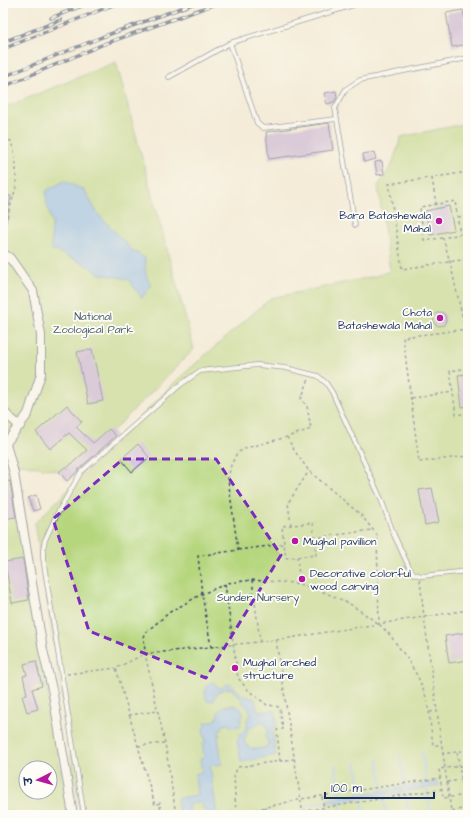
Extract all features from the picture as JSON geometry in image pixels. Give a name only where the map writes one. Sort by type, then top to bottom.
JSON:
[{"type":"street","points":[[5,258],[33,291],[41,335],[41,374],[28,414],[5,446],[14,473],[43,650],[53,694],[73,815]]},
{"type":"street","points":[[3,410],[20,426]]},
{"type":"lane","points":[[169,77],[230,43],[360,3]]},
{"type":"lane","points":[[230,43],[259,126],[263,128],[336,119]]},
{"type":"lane","points":[[355,225],[335,108],[346,89],[360,80],[468,58]]},
{"type":"lane","points":[[84,815],[42,558],[45,540],[57,514],[81,472],[180,384],[200,370],[257,364],[286,368],[318,376],[326,383],[332,392],[381,499],[394,535],[409,567],[414,574],[422,576],[468,571]]},
{"type":"path","points":[[3,139],[11,141],[16,165],[16,187],[3,232]]},
{"type":"path","points":[[468,172],[389,184],[402,269],[468,259]]},
{"type":"path","points":[[432,178],[436,204]]},
{"type":"path","points":[[455,201],[458,217],[460,234],[424,240],[420,207],[455,201]]},
{"type":"path","points":[[458,217],[468,215]]},
{"type":"path","points":[[443,238],[465,329]]},
{"type":"path","points":[[468,329],[403,337],[419,462],[468,456]]},
{"type":"path","points":[[468,368],[450,371],[456,415],[468,414]]},
{"type":"path","points":[[238,550],[228,479],[231,464],[237,453],[246,448],[288,437],[311,429],[307,406],[301,399],[311,374]]},
{"type":"path","points":[[411,398],[453,392]]},
{"type":"path","points":[[288,437],[294,450],[309,471],[361,515],[377,535],[379,624]]},
{"type":"path","points":[[291,525],[288,503],[309,471]]},
{"type":"path","points":[[313,523],[314,538],[316,555],[286,558],[282,526],[313,523]]},
{"type":"path","points":[[314,538],[372,530]]},
{"type":"path","points":[[211,647],[202,594],[198,556],[284,544]]},
{"type":"path","points":[[297,557],[300,584]]},
{"type":"path","points":[[419,575],[452,815]]},
{"type":"path","points":[[252,580],[260,642]]},
{"type":"path","points":[[176,815],[165,743],[145,654],[144,637],[146,632],[170,612],[202,594],[228,583],[252,580],[294,583],[315,588],[350,604],[379,624],[390,635],[418,677],[429,712],[433,745],[442,745]]},
{"type":"path","points":[[225,584],[238,678],[249,691],[267,705],[280,708],[283,729],[277,730],[280,761]]},
{"type":"path","points":[[62,674],[116,668],[145,654],[276,640],[468,610]]},
{"type":"path","points":[[276,640],[303,815]]},
{"type":"path","points":[[116,668],[155,805],[160,803],[161,815]]},
{"type":"path","points":[[129,715],[158,711]]},
{"type":"path","points":[[429,712],[437,711]]},
{"type":"path","points":[[138,746],[165,743]]},
{"type":"path","points":[[443,754],[468,750]]},
{"type":"path","points":[[451,811],[467,809],[458,752]]},
{"type":"path","points":[[236,814],[234,775],[238,767],[294,759]]},
{"type":"path","points":[[468,765],[439,769],[443,798],[468,795]]},
{"type":"path","points":[[232,815],[301,799],[440,778]]},
{"type":"path","points":[[447,782],[462,780]]},
{"type":"path","points":[[303,811],[442,789]]},
{"type":"path","points":[[322,796],[325,815]]},
{"type":"path","points":[[265,807],[265,815]]},
{"type":"path","points":[[143,815],[151,815]]},
{"type":"highlighted area","points":[[123,459],[216,459],[281,555],[206,678],[89,631],[53,519]]},
{"type":"green space","name":"National Zoological Park","points":[[116,62],[194,349],[71,473],[10,462],[68,815],[3,815],[3,108]]},
{"type":"green space","name":"Sunder Nursery","points":[[468,123],[468,815],[80,815],[35,523],[178,379],[271,298],[376,276],[390,271],[378,186],[392,165],[401,137]]},
{"type":"water","points":[[64,181],[84,190],[98,214],[132,250],[145,258],[146,275],[151,286],[142,298],[128,279],[100,274],[85,264],[51,249],[52,223],[47,205],[46,191]]},
{"type":"water","points":[[211,682],[213,682],[218,688],[231,684],[242,695],[255,699],[258,710],[262,712],[275,711],[277,727],[272,727],[276,755],[241,762],[238,739],[246,728],[248,723],[247,719],[251,714],[248,707],[242,702],[242,699],[236,692],[234,692],[233,689],[220,691],[216,695],[214,701],[207,701],[205,690]],"holes":[[[261,720],[268,731],[265,737],[269,744],[263,748],[251,749],[244,742],[247,731],[250,727],[256,726]]]},
{"type":"water","points":[[233,705],[239,707],[242,711],[243,716],[241,717],[240,726],[231,727],[229,724],[223,725],[222,729],[219,730],[220,736],[218,736],[222,764],[210,766],[217,815],[207,815],[206,809],[202,808],[202,804],[195,802],[188,808],[189,815],[179,815],[177,798],[197,795],[195,774],[202,772],[200,759],[204,758],[202,744],[205,743],[203,728],[205,727],[205,723],[216,720],[218,717],[218,712],[224,706]]},
{"type":"water","points":[[438,782],[439,786],[329,803],[328,799]]},
{"type":"building","points":[[463,10],[468,44],[452,47],[446,13]]},
{"type":"building","points":[[336,91],[337,97],[334,102],[327,104],[324,93]]},
{"type":"building","points":[[329,123],[333,150],[269,159],[266,132]]},
{"type":"building","points":[[374,152],[376,159],[364,162],[363,154]]},
{"type":"building","points":[[382,161],[384,174],[377,175],[375,162]]},
{"type":"building","points":[[3,195],[11,196],[6,222],[3,221]]},
{"type":"building","name":"Bara Batashewala Mahal","points":[[449,206],[454,230],[430,235],[425,211]]},
{"type":"building","name":"Chota Batashewala Mahal","points":[[442,312],[445,315],[446,320],[444,325],[438,326],[434,323],[433,316]]},
{"type":"building","points":[[92,349],[103,401],[88,404],[77,352]]},
{"type":"building","points":[[468,374],[468,406],[462,407],[458,375]]},
{"type":"building","points":[[67,405],[82,422],[76,427],[93,443],[109,429],[116,436],[67,481],[59,472],[66,466],[67,468],[87,450],[69,433],[50,449],[36,432]]},
{"type":"building","points":[[138,444],[149,457],[132,472],[121,459]]},
{"type":"building","points":[[10,481],[16,517],[3,519],[3,482]]},
{"type":"building","points":[[432,488],[439,522],[425,525],[419,490]]},
{"type":"building","points":[[36,495],[40,509],[33,511],[28,498]]},
{"type":"building","points":[[23,559],[29,600],[12,603],[5,562]]},
{"type":"building","points":[[468,632],[468,660],[449,663],[445,636]]},
{"type":"building","points":[[36,661],[42,686],[32,689],[38,709],[27,712],[22,696],[27,694],[23,676],[27,675],[24,664]]},
{"type":"waterway","points":[[422,752],[426,784]]},
{"type":"waterway","points":[[400,756],[405,787]]},
{"type":"waterway","points":[[378,759],[383,791]]},
{"type":"waterway","points":[[356,762],[361,794]]},
{"type":"waterway","points":[[335,765],[340,797]]},
{"type":"waterway","points":[[427,788],[431,815]]},
{"type":"waterway","points":[[405,791],[409,815]]},
{"type":"waterway","points":[[383,794],[386,815]]},
{"type":"waterway","points":[[362,798],[364,815]]},
{"type":"waterway","points":[[307,805],[328,801]]},
{"type":"waterway","points":[[340,801],[342,815]]},
{"type":"railway","points":[[51,18],[89,3]]},
{"type":"railway","points":[[3,49],[118,3]]},
{"type":"railway","points":[[3,77],[102,37],[195,3]]},
{"type":"railway","points":[[3,87],[104,44],[218,3]]},
{"type":"railway","points":[[3,42],[61,20]]},
{"type":"place","name":"Bara Batashewala Mahal","points":[[439,221]]},
{"type":"place","name":"Chota Batashewala Mahal","points":[[440,318]]},
{"type":"place","name":"Mughal pavillion","points":[[295,541]]},
{"type":"place","name":"Decorative colorful wood carving","points":[[302,579]]},
{"type":"place","name":"Mughal arched structure","points":[[235,668]]}]
